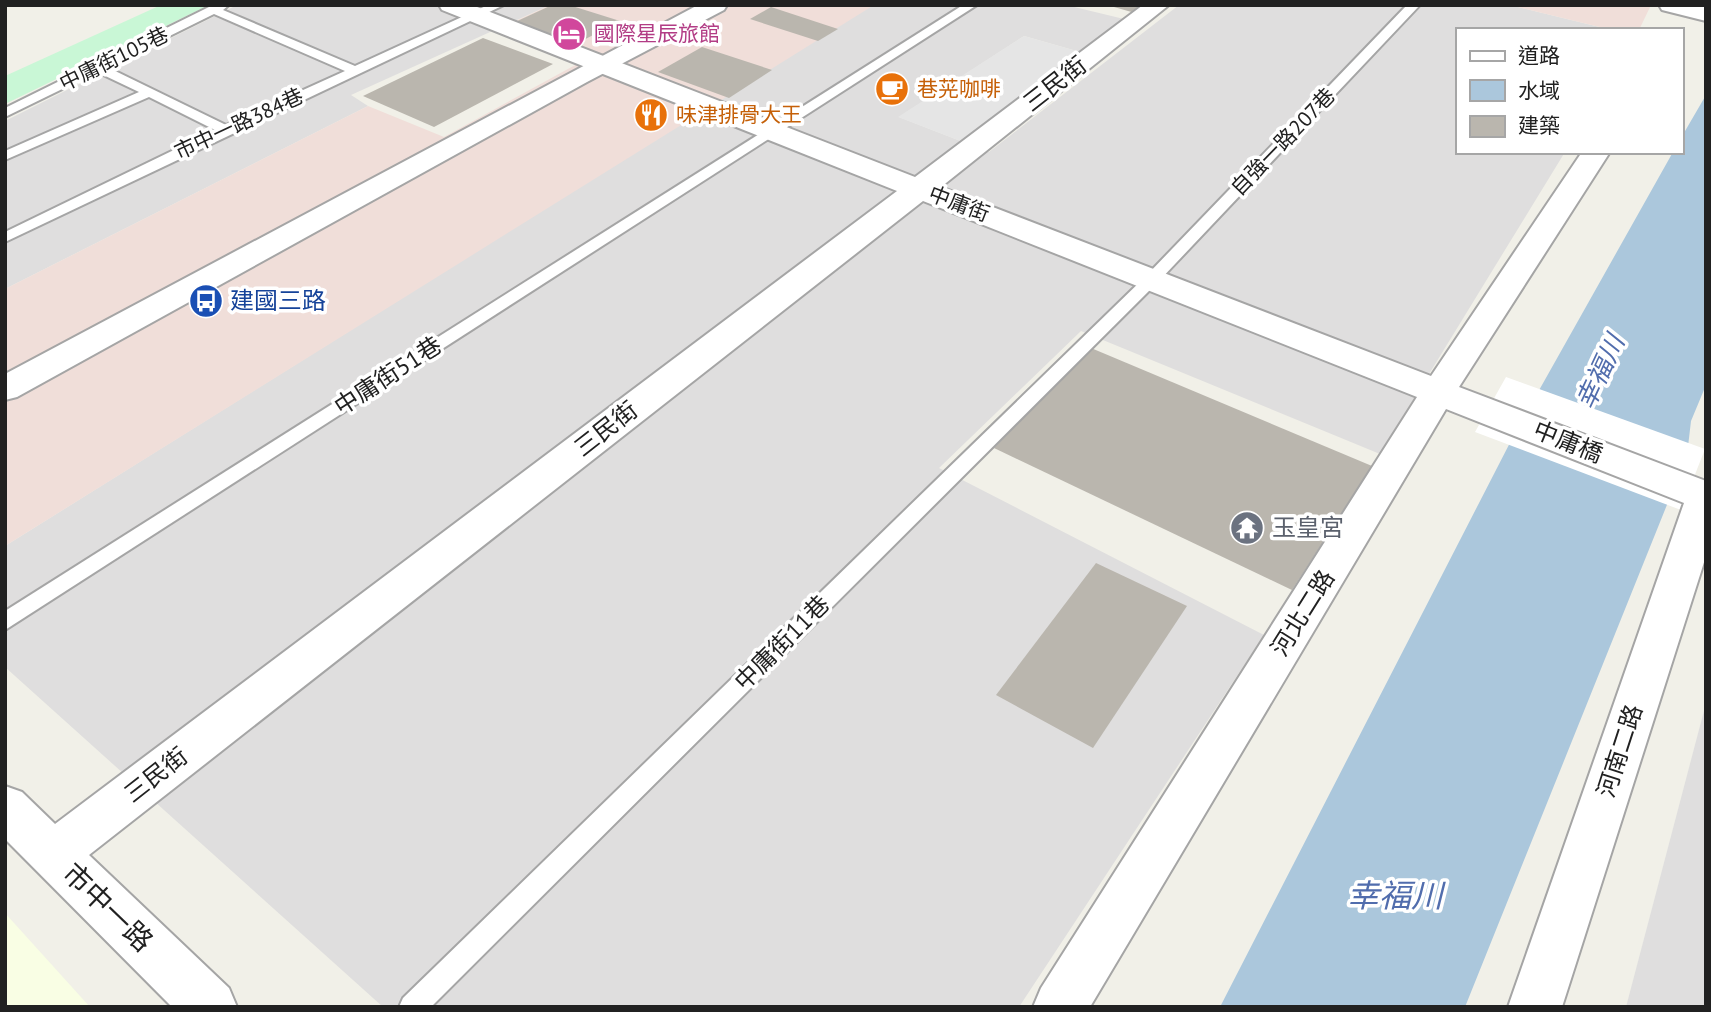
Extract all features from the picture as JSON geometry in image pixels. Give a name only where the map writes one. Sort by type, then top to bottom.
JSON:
[{"type":"street","points":[[5,389],[716,5]]},
{"type":"street","name":"三民街","points":[[53,854],[1158,5]]},
{"type":"street","name":"中庸街","points":[[474,9],[603,65],[1454,397]]},
{"type":"street","name":"河北二路","points":[[1060,1007],[1454,397],[1594,154]]},
{"type":"street","name":"中庸橋","points":[[1454,397],[1696,493]]},
{"type":"street","name":"河南二路","points":[[1535,1007],[1696,493]]},
{"type":"street","name":"市中一路","points":[[5,807],[210,1007]]},
{"type":"lane","name":"中庸街51巷","points":[[5,622],[771,130],[971,5]]},
{"type":"lane","name":"自強一路207巷","points":[[1152,279],[1414,5]]},
{"type":"lane","name":"中庸街105巷","points":[[5,113],[218,7]]},
{"type":"lane","points":[[218,7],[354,70]]},
{"type":"lane","name":"市中一路384巷","points":[[5,238],[354,70],[474,9]]},
{"type":"lane","points":[[97,67],[226,130]]},
{"type":"lane","points":[[5,156],[150,92]]},
{"type":"lane","name":"中庸街11巷","points":[[411,1007],[1152,279]]},
{"type":"shaded area","points":[[237,5],[550,5],[351,95],[368,106],[5,289],[5,121]]},
{"type":"shaded area","points":[[550,5],[874,5],[5,546],[5,289],[368,106],[444,137],[577,64],[496,30]]},
{"type":"shaded area","points":[[871,5],[1066,5],[1124,19],[1080,52],[1024,36],[899,117],[989,152],[1179,5],[1510,5],[1604,28],[1456,28],[1456,154],[1564,154],[1380,454],[1081,331],[939,468],[1264,635],[1019,1007],[383,1007],[5,667],[5,546]]},
{"type":"shaded area","points":[[1510,5],[1651,5],[1640,28],[1604,28]]},
{"type":"shaded area","points":[[1024,36],[1080,52],[963,142],[898,117]]},
{"type":"shaded area","points":[[1706,703],[1706,1007],[1626,1007]]},
{"type":"shaded area","points":[[5,913],[90,1007],[5,1007]]},
{"type":"green space","points":[[161,5],[209,5],[5,104],[5,76]]},
{"type":"water","name":"幸福川","points":[[1706,95],[1706,385],[1691,421],[1687,455],[1465,1007],[1220,1007],[1515,433],[1672,154],[1683,154],[1683,135]]},
{"type":"pier","points":[[1506,377],[1705,449],[1681,510],[1475,432]]},
{"type":"building","name":"國際星辰旅館","points":[[552,5],[569,5],[620,21],[574,45],[513,23]]},
{"type":"building","points":[[1107,5],[1144,5],[1135,13]]},
{"type":"building","points":[[771,7],[838,29],[818,41],[750,19]]},
{"type":"building","points":[[483,38],[553,64],[434,127],[363,96]]},
{"type":"building","points":[[702,47],[772,70],[729,98],[658,72]]},
{"type":"building","name":"玉皇宮","points":[[1091,348],[1372,466],[1292,590],[994,448]]},
{"type":"building","points":[[1096,563],[1187,606],[1093,748],[996,695]]},
{"type":"place","name":"國際星辰旅館","points":[[569,34]]},
{"type":"place","name":"巷茪咖啡","points":[[892,89]]},
{"type":"place","name":"味津排骨大王","points":[[651,115]]},
{"type":"place","name":"建國三路","points":[[206,301]]},
{"type":"place","name":"玉皇宮","points":[[1247,528]]}]
